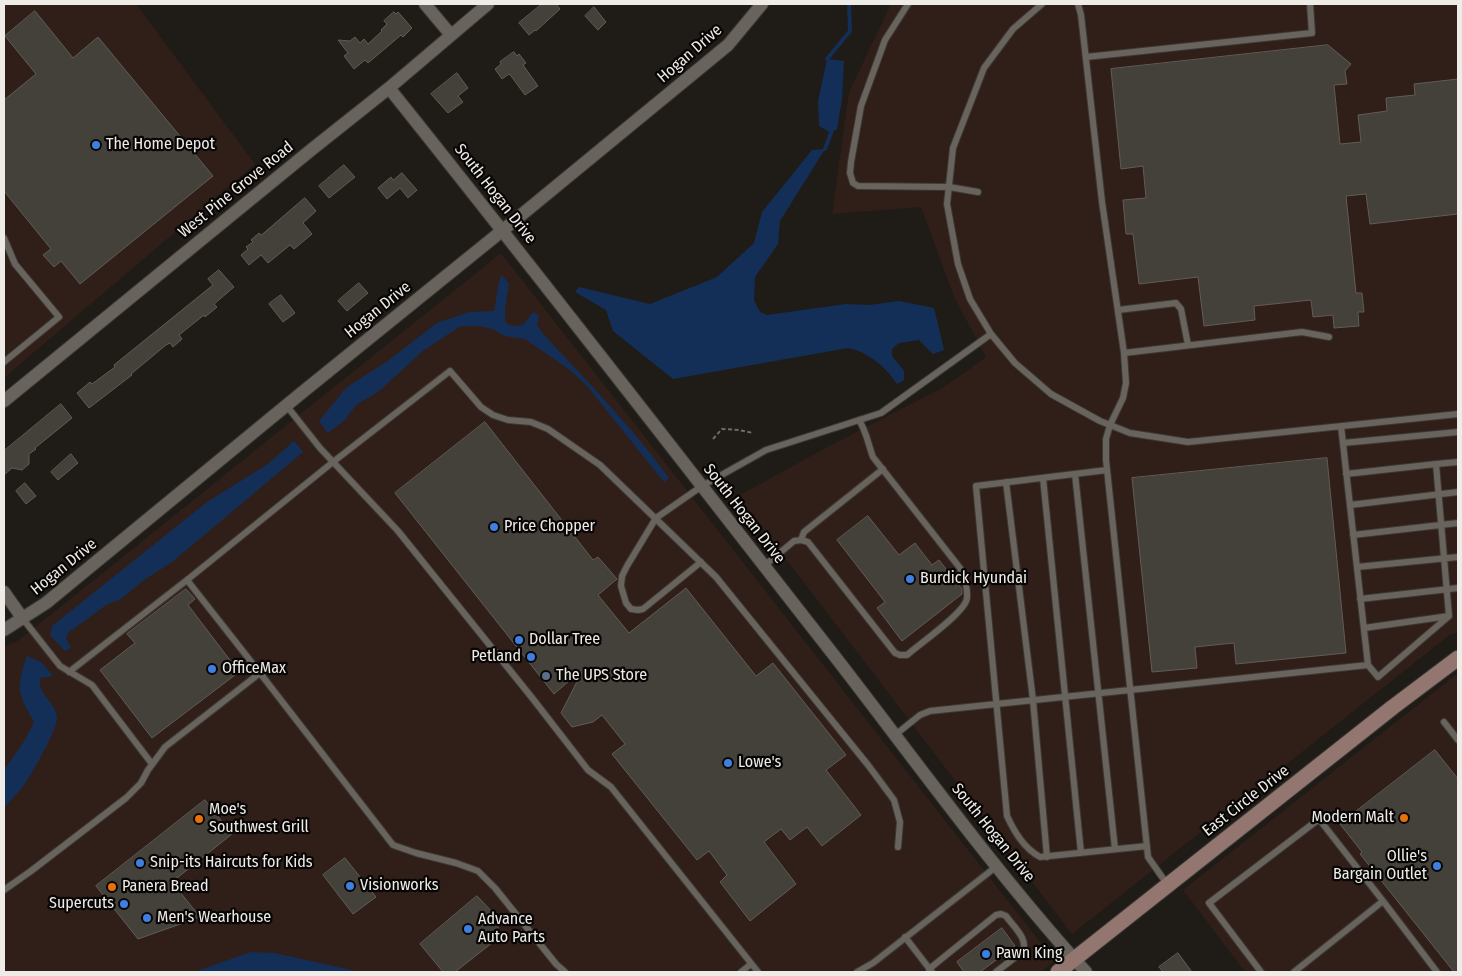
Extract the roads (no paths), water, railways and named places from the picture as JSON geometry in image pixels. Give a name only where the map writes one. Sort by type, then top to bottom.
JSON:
[{"type":"street","points":[[425,4],[451,35]]},
{"type":"street","name":"West Pine Grove Road","points":[[4,401],[389,88],[488,4]]},
{"type":"street","name":"Hogan Drive","points":[[4,630],[46,604],[286,405],[728,45],[762,4]]},
{"type":"street","name":"South Hogan Drive","points":[[389,88],[503,230],[997,866],[1086,972]]},
{"type":"street","points":[[4,592],[23,619]]},
{"type":"street","name":"East Circle Drive","points":[[1058,972],[1385,713],[1458,658]]},
{"type":"lane","points":[[908,4],[885,40],[861,106],[850,173],[854,183],[858,186],[949,187],[978,192]]},
{"type":"lane","points":[[1042,4],[1013,29],[984,68],[953,148],[949,187],[948,204],[958,264],[970,299],[991,334],[1015,363],[1051,394],[1110,425],[1130,433],[1188,442],[1458,414]]},
{"type":"lane","points":[[1078,4],[1080,7],[1102,202],[1124,353],[1126,383],[1123,398],[1110,425],[1106,439],[1107,470],[1146,846],[1148,857],[1168,885]]},
{"type":"lane","points":[[1086,57],[1312,33],[1310,4]]},
{"type":"lane","points":[[4,238],[16,264],[59,317],[4,362]]},
{"type":"lane","points":[[1118,310],[1176,303],[1181,309],[1188,345]]},
{"type":"lane","points":[[1124,353],[1302,332],[1329,337]]},
{"type":"lane","points":[[701,562],[643,609],[631,608],[623,595],[621,586],[622,576],[656,518],[702,486],[766,450],[881,413],[991,334]]},
{"type":"lane","points":[[69,672],[450,371],[481,407],[493,415],[508,420],[531,422],[548,429],[600,465],[716,577],[862,757],[894,800],[900,822],[898,847]]},
{"type":"lane","points":[[286,405],[333,462],[398,531],[533,698],[588,770],[612,787],[758,972]]},
{"type":"lane","points":[[764,566],[794,542],[801,540],[808,542],[895,653],[900,655],[907,654],[961,611],[967,600],[966,581],[960,568],[873,457],[868,446],[867,434],[859,420]]},
{"type":"lane","points":[[1341,426],[1368,665],[1378,677],[1449,616]]},
{"type":"lane","points":[[1343,443],[1458,432]]},
{"type":"lane","points":[[1346,474],[1458,462]]},
{"type":"lane","points":[[1436,464],[1449,616]]},
{"type":"lane","points":[[801,540],[804,532],[883,469]]},
{"type":"lane","points":[[1107,470],[976,486],[1007,816],[1016,833],[1030,852],[1040,857],[1146,846]]},
{"type":"lane","points":[[1075,474],[1115,849]]},
{"type":"lane","points":[[1043,478],[1081,853]]},
{"type":"lane","points":[[1006,482],[1033,700],[1047,857]]},
{"type":"lane","points":[[1350,505],[1458,492]]},
{"type":"lane","points":[[1353,535],[1458,523]]},
{"type":"lane","points":[[1357,567],[1458,557]]},
{"type":"lane","points":[[187,580],[393,845],[416,853],[456,862],[478,871],[495,888],[556,964],[565,972]]},
{"type":"lane","points":[[1360,599],[1458,588]]},
{"type":"lane","points":[[1364,628],[1449,616]]},
{"type":"lane","points":[[23,619],[60,666],[92,685],[152,764]]},
{"type":"lane","points":[[895,735],[920,715],[930,711],[1368,665]]},
{"type":"lane","points":[[4,890],[126,798],[141,783],[165,747],[260,673]]},
{"type":"lane","points":[[1444,722],[1458,740]]},
{"type":"lane","points":[[1261,972],[1209,903],[1318,819],[1437,972]]},
{"type":"lane","points":[[857,972],[997,866]]},
{"type":"lane","points":[[1294,972],[1383,901]]},
{"type":"lane","points":[[905,937],[931,970],[996,915],[1001,914],[1006,916],[1024,941],[1025,948],[996,972]]},
{"type":"lane","points":[[741,972],[751,964]]},
{"type":"lane","points":[[750,972],[751,964]]},
{"type":"lane","points":[[870,964],[874,972]]},
{"type":"water","points":[[827,59],[844,61],[842,99],[837,129],[831,133],[819,126],[818,101]]},
{"type":"water","points":[[825,149],[780,221],[778,244],[755,277],[754,300],[760,312],[767,315],[846,304],[869,305],[899,301],[934,308],[944,350],[933,354],[919,340],[899,343],[892,349],[892,356],[904,371],[904,380],[897,384],[876,361],[863,353],[848,348],[673,379],[613,331],[606,310],[575,292],[579,287],[650,304],[717,277],[754,243],[762,212],[812,150]]},
{"type":"water","points":[[501,275],[509,283],[505,322],[512,326],[523,325],[533,312],[539,315],[537,325],[544,335],[625,422],[669,478],[664,482],[587,386],[570,370],[525,339],[505,336],[492,329],[478,326],[461,326],[424,350],[378,392],[356,405],[345,420],[328,433],[319,421],[346,388],[389,360],[437,323],[469,312],[494,311]]},
{"type":"water","points":[[294,441],[303,452],[172,562],[144,580],[121,599],[106,605],[68,633],[66,638],[71,648],[65,651],[50,635],[52,626],[207,502],[268,464]]},
{"type":"water","points":[[27,656],[41,662],[53,676],[40,678],[40,685],[44,695],[54,708],[57,719],[48,744],[31,774],[22,788],[4,808],[4,770],[25,740],[34,722],[24,703],[20,690],[21,676]]},
{"type":"water","points":[[251,952],[275,953],[361,972],[194,972]]},
{"type":"waterway","points":[[827,59],[850,31],[849,4]]},
{"type":"waterway","points":[[825,149],[831,133]]},
{"type":"place","name":"The Home Depot","points":[[96,145]]},
{"type":"place","name":"Price Chopper","points":[[494,527]]},
{"type":"place","name":"Burdick Hyundai","points":[[910,579]]},
{"type":"place","name":"Dollar Tree","points":[[519,640]]},
{"type":"place","name":"Petland","points":[[531,657]]},
{"type":"place","name":"OfficeMax","points":[[212,669]]},
{"type":"place","name":"The UPS Store","points":[[546,676]]},
{"type":"place","name":"Lowe's","points":[[728,763]]},
{"type":"place","name":"Modern Malt","points":[[1404,818]]},
{"type":"place","name":"Moe's Southwest Grill","points":[[199,819]]},
{"type":"place","name":"Snip-its Haircuts for Kids","points":[[140,863]]},
{"type":"place","name":"Ollie's Bargain Outlet","points":[[1437,866]]},
{"type":"place","name":"Visionworks","points":[[350,886]]},
{"type":"place","name":"Panera Bread","points":[[112,887]]},
{"type":"place","name":"Supercuts","points":[[124,904]]},
{"type":"place","name":"Men's Wearhouse","points":[[147,918]]},
{"type":"place","name":"Advance Auto Parts","points":[[468,929]]},
{"type":"place","name":"Pawn King","points":[[986,954]]}]
